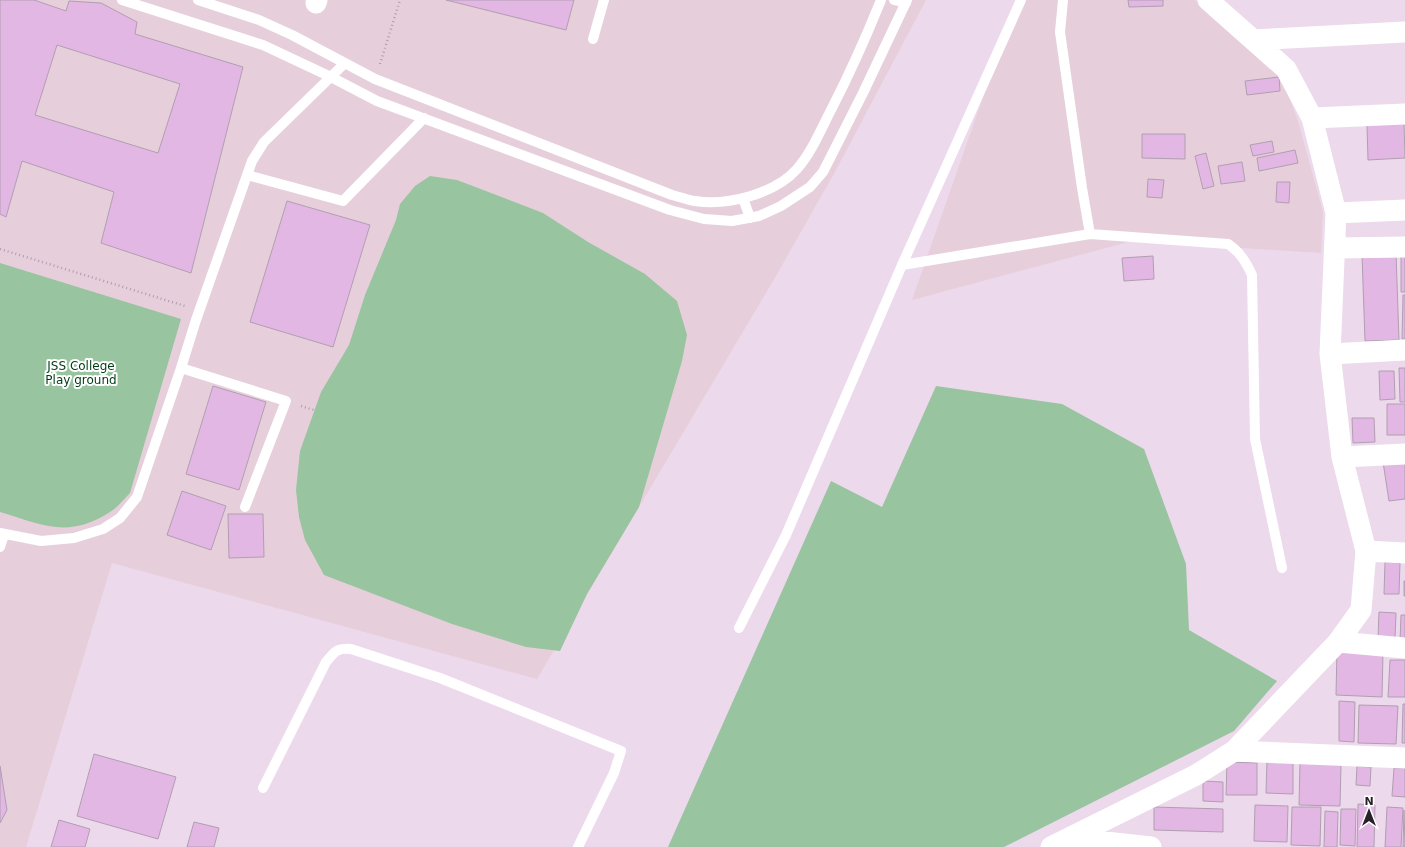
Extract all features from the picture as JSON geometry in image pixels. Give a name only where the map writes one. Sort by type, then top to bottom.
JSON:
[{"type":"street","points":[[1051,847],[1196,776],[1234,751],[1338,642],[1361,610],[1366,551],[1342,457],[1330,354],[1336,213],[1312,118],[1286,70],[1208,0]]},
{"type":"street","points":[[1253,40],[1405,32]]},
{"type":"street","points":[[1312,118],[1405,114]]},
{"type":"street","points":[[1336,213],[1405,210]]},
{"type":"street","points":[[1335,248],[1405,247]]},
{"type":"street","points":[[1330,354],[1405,350]]},
{"type":"street","points":[[1342,457],[1405,454]]},
{"type":"street","points":[[1366,551],[1405,553]]},
{"type":"street","points":[[1338,642],[1405,648]]},
{"type":"street","points":[[1234,751],[1405,758]]},
{"type":"street","points":[[1069,838],[1151,847]]},
{"type":"lane","points":[[125,0],[263,45],[331,77],[377,101],[670,210],[704,219],[732,221],[759,216],[781,206],[810,186],[823,172],[863,93],[906,2],[894,0]]},
{"type":"lane","points":[[198,0],[259,20],[292,35],[375,80],[672,195],[696,201],[723,202],[744,198],[781,182],[796,170],[808,155],[852,69],[881,0]]},
{"type":"lane","points":[[593,40],[604,0]]},
{"type":"lane","points":[[740,628],[786,535],[902,265],[1021,0]]},
{"type":"lane","points":[[1063,0],[1060,32],[1090,234]]},
{"type":"lane","points":[[0,547],[2,534],[41,541],[74,538],[103,529],[120,518],[137,497],[252,161],[264,142],[345,63]]},
{"type":"lane","points":[[247,175],[343,201],[424,118]]},
{"type":"lane","points":[[744,198],[750,218]]},
{"type":"lane","points":[[902,265],[1090,234],[1228,244],[1237,250],[1252,275],[1255,439],[1282,568]]},
{"type":"lane","points":[[181,368],[286,401],[245,507]]},
{"type":"lane","points":[[263,788],[326,662],[333,653],[341,648],[351,649],[440,678],[621,751],[614,773],[578,847]]},
{"type":"path","points":[[375,80],[400,0]]},
{"type":"path","points":[[0,249],[200,311]]},
{"type":"shaded area","points":[[0,0],[926,0],[836,170],[776,276],[537,679],[112,563],[26,847],[0,847]]},
{"type":"shaded area","points":[[1017,0],[1195,0],[1280,72],[1298,121],[1323,212],[1321,253],[1132,241],[912,300]]},
{"type":"green space","points":[[430,176],[457,180],[543,213],[588,242],[645,274],[677,301],[687,335],[682,361],[639,507],[587,594],[560,651],[526,647],[452,624],[324,575],[305,540],[299,517],[296,490],[300,451],[321,392],[349,345],[365,295],[396,220],[400,204],[415,186]]},
{"type":"green space","name":"JSS College Play ground","points":[[0,263],[181,319],[130,493],[113,510],[95,520],[81,525],[55,527],[43,525],[0,512]]},
{"type":"green space","points":[[936,386],[1062,404],[1144,449],[1186,564],[1189,630],[1277,681],[1234,731],[1004,847],[668,847],[831,481],[882,507]]},
{"type":"building","points":[[0,0],[34,0],[66,11],[69,1],[101,3],[137,22],[135,34],[243,67],[191,273],[101,243],[114,192],[22,161],[6,217],[0,214]],"holes":[[[57,45],[180,84],[158,153],[35,115]]]},
{"type":"building","points":[[446,0],[574,0],[566,30]]},
{"type":"building","points":[[1128,0],[1163,0],[1163,6],[1129,7]]},
{"type":"building","points":[[1279,77],[1280,91],[1247,95],[1245,81]]},
{"type":"building","points":[[1404,123],[1405,158],[1368,160],[1367,125]]},
{"type":"building","points":[[1142,134],[1185,134],[1185,159],[1142,158]]},
{"type":"building","points":[[1272,141],[1274,152],[1253,156],[1250,145]]},
{"type":"building","points":[[1295,150],[1298,163],[1259,171],[1257,158]]},
{"type":"building","points":[[1206,153],[1214,186],[1203,189],[1195,156]]},
{"type":"building","points":[[1242,162],[1245,181],[1221,184],[1218,166]]},
{"type":"building","points":[[1148,179],[1164,180],[1162,198],[1147,197]]},
{"type":"building","points":[[1277,182],[1290,182],[1289,203],[1276,202]]},
{"type":"building","points":[[287,201],[370,225],[333,347],[250,322]]},
{"type":"building","points":[[1401,252],[1405,252],[1405,292],[1401,292]]},
{"type":"building","points":[[1396,253],[1399,340],[1365,341],[1362,255]]},
{"type":"building","points":[[1153,256],[1154,279],[1124,281],[1122,258]]},
{"type":"building","points":[[1403,295],[1405,295],[1405,339],[1402,339]]},
{"type":"building","points":[[1399,368],[1405,368],[1405,402],[1400,402]]},
{"type":"building","points":[[1379,371],[1394,371],[1395,399],[1380,400]]},
{"type":"building","points":[[213,386],[266,402],[239,490],[186,474]]},
{"type":"building","points":[[1387,404],[1405,404],[1405,435],[1387,435]]},
{"type":"building","points":[[1352,418],[1374,418],[1375,442],[1353,443]]},
{"type":"building","points":[[1383,462],[1405,462],[1405,499],[1389,501]]},
{"type":"building","points":[[182,491],[226,506],[211,550],[167,535]]},
{"type":"building","points":[[228,514],[263,514],[264,557],[229,558]]},
{"type":"building","points":[[1385,562],[1400,563],[1399,594],[1384,594]]},
{"type":"building","points":[[1405,581],[1405,596],[1404,596]]},
{"type":"building","points":[[1379,612],[1396,613],[1395,638],[1378,638]]},
{"type":"building","points":[[1401,615],[1405,615],[1405,642],[1400,642]]},
{"type":"building","points":[[1337,650],[1383,652],[1382,697],[1336,695]]},
{"type":"building","points":[[1390,660],[1405,660],[1405,697],[1388,697]]},
{"type":"building","points":[[1339,701],[1355,702],[1354,742],[1339,741]]},
{"type":"building","points":[[1403,704],[1405,704],[1405,743],[1402,743]]},
{"type":"building","points":[[1359,705],[1398,706],[1396,744],[1358,743]]},
{"type":"building","points":[[94,754],[176,777],[158,839],[77,816]]},
{"type":"building","points":[[1267,760],[1293,761],[1293,794],[1266,793]]},
{"type":"building","points":[[1227,762],[1257,763],[1257,795],[1226,795]]},
{"type":"building","points":[[1300,763],[1341,765],[1340,806],[1299,805]]},
{"type":"building","points":[[0,766],[7,810],[0,823]]},
{"type":"building","points":[[1357,766],[1371,767],[1370,786],[1356,785]]},
{"type":"building","points":[[1394,768],[1405,768],[1405,797],[1392,796]]},
{"type":"building","points":[[1203,781],[1223,782],[1223,802],[1203,801]]},
{"type":"building","points":[[1358,804],[1375,805],[1374,847],[1357,847]]},
{"type":"building","points":[[1255,805],[1288,806],[1287,842],[1254,841]]},
{"type":"building","points":[[1154,807],[1223,809],[1223,832],[1154,830]]},
{"type":"building","points":[[1292,807],[1321,807],[1320,846],[1291,845]]},
{"type":"building","points":[[1387,807],[1403,808],[1401,847],[1385,847]]},
{"type":"building","points":[[1341,809],[1356,809],[1355,846],[1340,845]]},
{"type":"building","points":[[1404,810],[1405,847],[1403,847]]},
{"type":"building","points":[[1325,811],[1338,812],[1337,847],[1324,847]]},
{"type":"building","points":[[59,820],[90,829],[85,847],[51,847]]},
{"type":"building","points":[[194,822],[219,828],[214,847],[187,847]]}]
